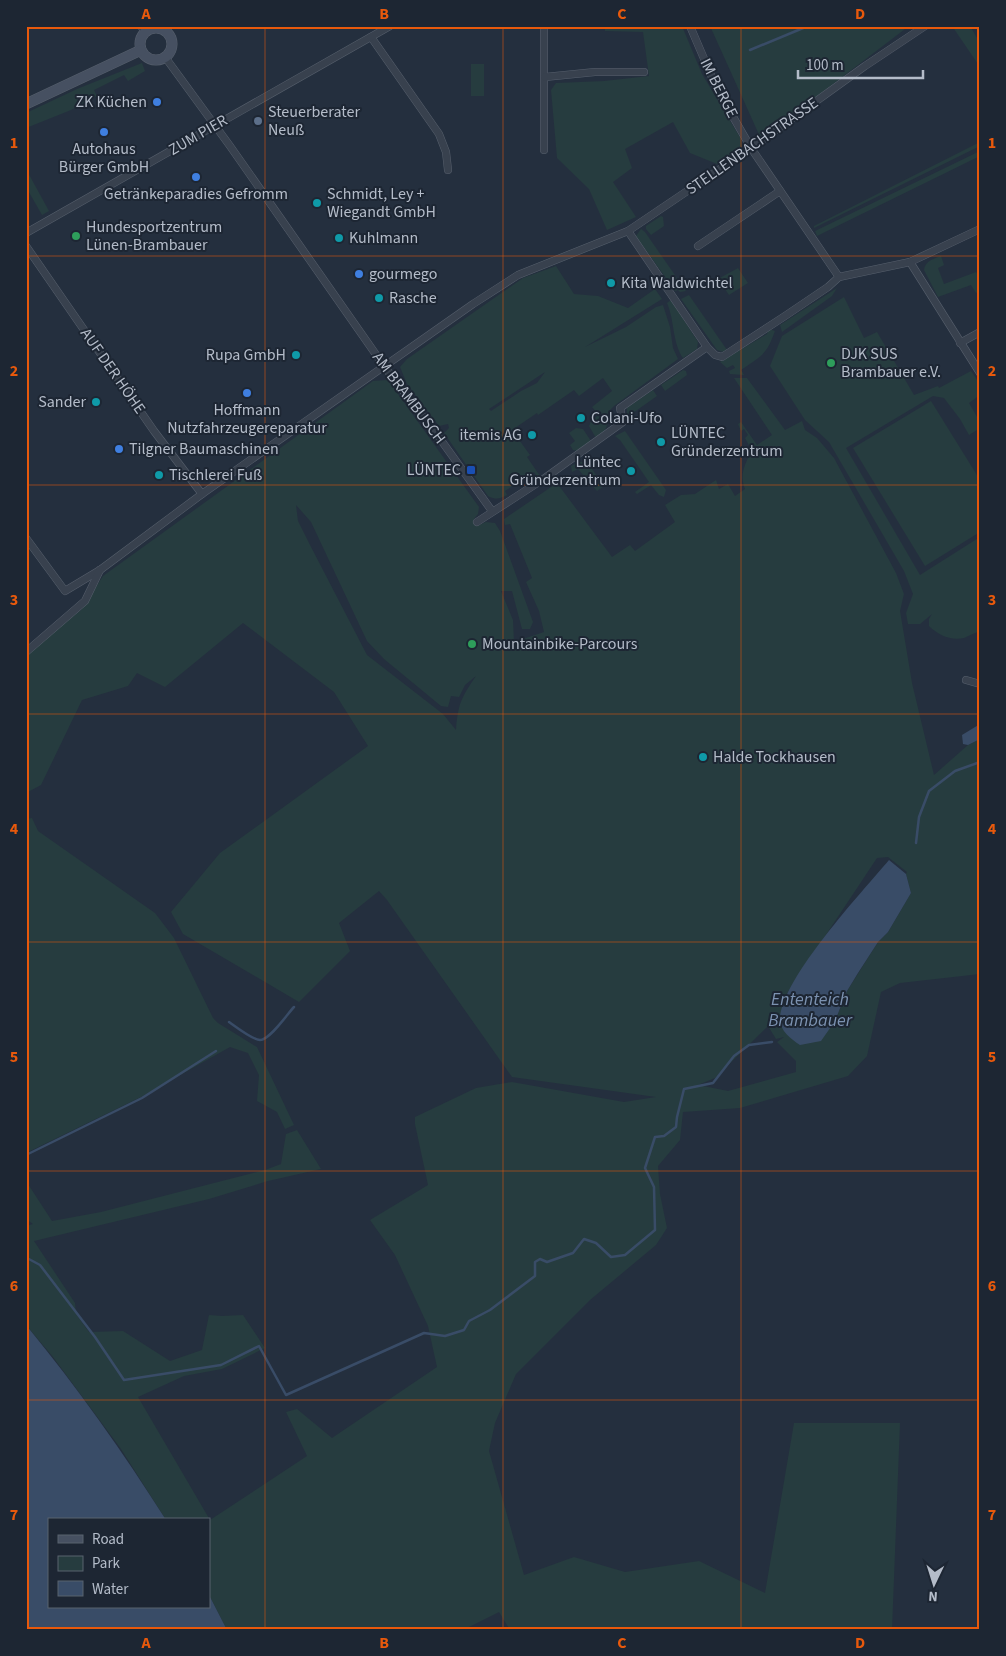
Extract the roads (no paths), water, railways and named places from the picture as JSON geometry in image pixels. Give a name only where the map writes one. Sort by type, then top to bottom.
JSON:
[{"type":"main road","points":[[168,34],[176,26]]},
{"type":"main road","points":[[154,28],[164,30],[168,34],[171,46],[165,57],[156,60],[151,59],[141,50],[140,42],[143,29],[154,28]]},
{"type":"main road","points":[[26,104],[141,50]]},
{"type":"street","name":"ZUM PIER","points":[[26,233],[390,26]]},
{"type":"street","points":[[544,26],[544,150]]},
{"type":"street","name":"IM BERGE","points":[[690,26],[717,89],[751,148],[839,277]]},
{"type":"street","name":"STELLENBACHSTRASSE","points":[[26,538],[65,591],[100,570],[202,494],[473,304],[518,276],[628,232],[925,26]]},
{"type":"street","points":[[371,38],[439,134],[446,152],[448,170]]},
{"type":"street","name":"AM BRAMBUSCH","points":[[165,57],[216,126],[384,366],[492,511]]},
{"type":"street","points":[[545,77],[595,72],[644,72]]},
{"type":"street","points":[[698,246],[780,191]]},
{"type":"street","points":[[628,232],[707,347],[715,355],[722,357],[828,287],[839,277],[910,262],[980,228]]},
{"type":"street","name":"AUF DER HÖHE","points":[[26,246],[154,431],[202,494]]},
{"type":"street","points":[[910,262],[980,373]]},
{"type":"street","points":[[960,343],[980,332]]},
{"type":"street","points":[[477,522],[540,481],[622,422],[620,408],[707,347]]},
{"type":"street","name":"STELLENBACHSTRASSE","points":[[26,652],[84,601],[100,570]]},
{"type":"street","points":[[966,680],[980,684]]},
{"type":"water","points":[[980,724],[980,739],[968,745],[963,744],[962,735]]},
{"type":"water","name":"Ententeich Brambauer","points":[[889,860],[906,874],[911,893],[888,932],[878,942],[847,991],[835,1021],[821,1041],[800,1045],[784,1031],[780,1023],[784,1002],[794,982],[825,936]]},
{"type":"water","points":[[26,1325],[99,1420],[165,1518],[48,1518],[48,1608],[210,1608],[210,1597],[227,1630],[26,1630]]},
{"type":"waterway","points":[[750,50],[808,26]]},
{"type":"waterway","points":[[916,843],[919,817],[929,791],[955,771],[980,762]]},
{"type":"waterway","points":[[229,1022],[249,1036],[260,1040],[269,1036],[294,1007]]},
{"type":"waterway","points":[[26,1253],[27,1258],[40,1265],[95,1337],[124,1380],[221,1365],[259,1346],[286,1395],[424,1333],[445,1336],[464,1330],[469,1321],[490,1310],[535,1276],[535,1262],[540,1259],[547,1262],[573,1253],[584,1239],[596,1243],[611,1257],[625,1255],[655,1230],[654,1187],[645,1168],[655,1137],[664,1136],[676,1127],[684,1089],[713,1083],[734,1056],[749,1045],[772,1042]]},
{"type":"waterway","points":[[26,1155],[142,1098],[216,1051]]},
{"type":"place","name":"ZK Küchen","points":[[157,102]]},
{"type":"place","name":"Steuerberater Neuß","points":[[258,121]]},
{"type":"place","name":"Autohaus Bürger GmbH","points":[[104,132]]},
{"type":"place","name":"Getränkeparadies Gefromm","points":[[196,177]]},
{"type":"place","name":"Schmidt, Ley + Wiegandt GmbH","points":[[317,203]]},
{"type":"place","name":"Hundesportzentrum Lünen-Brambauer","points":[[76,236]]},
{"type":"place","name":"Kuhlmann","points":[[339,238]]},
{"type":"place","name":"gourmego","points":[[359,274]]},
{"type":"place","name":"Kita Waldwichtel","points":[[611,283]]},
{"type":"place","name":"Rasche","points":[[379,298]]},
{"type":"place","name":"Rupa GmbH","points":[[296,355]]},
{"type":"place","name":"DJK SUS Brambauer e.V.","points":[[831,363]]},
{"type":"place","name":"Hoffmann Nutzfahrzeugereparatur","points":[[247,393]]},
{"type":"place","name":"Sander","points":[[96,402]]},
{"type":"place","name":"Colani-Ufo","points":[[581,418]]},
{"type":"place","name":"itemis AG","points":[[532,435]]},
{"type":"place","name":"LÜNTEC Gründerzentrum","points":[[661,442]]},
{"type":"place","name":"Tilgner Baumaschinen","points":[[119,449]]},
{"type":"place","name":"LÜNTEC","points":[[471,470]]},
{"type":"place","name":"Lüntec Gründerzentrum","points":[[631,471]]},
{"type":"place","name":"Tischlerei Fuß","points":[[159,475]]},
{"type":"place","name":"Mountainbike-Parcours","points":[[472,644]]},
{"type":"place","name":"Halde Tockhausen","points":[[703,757]]}]
